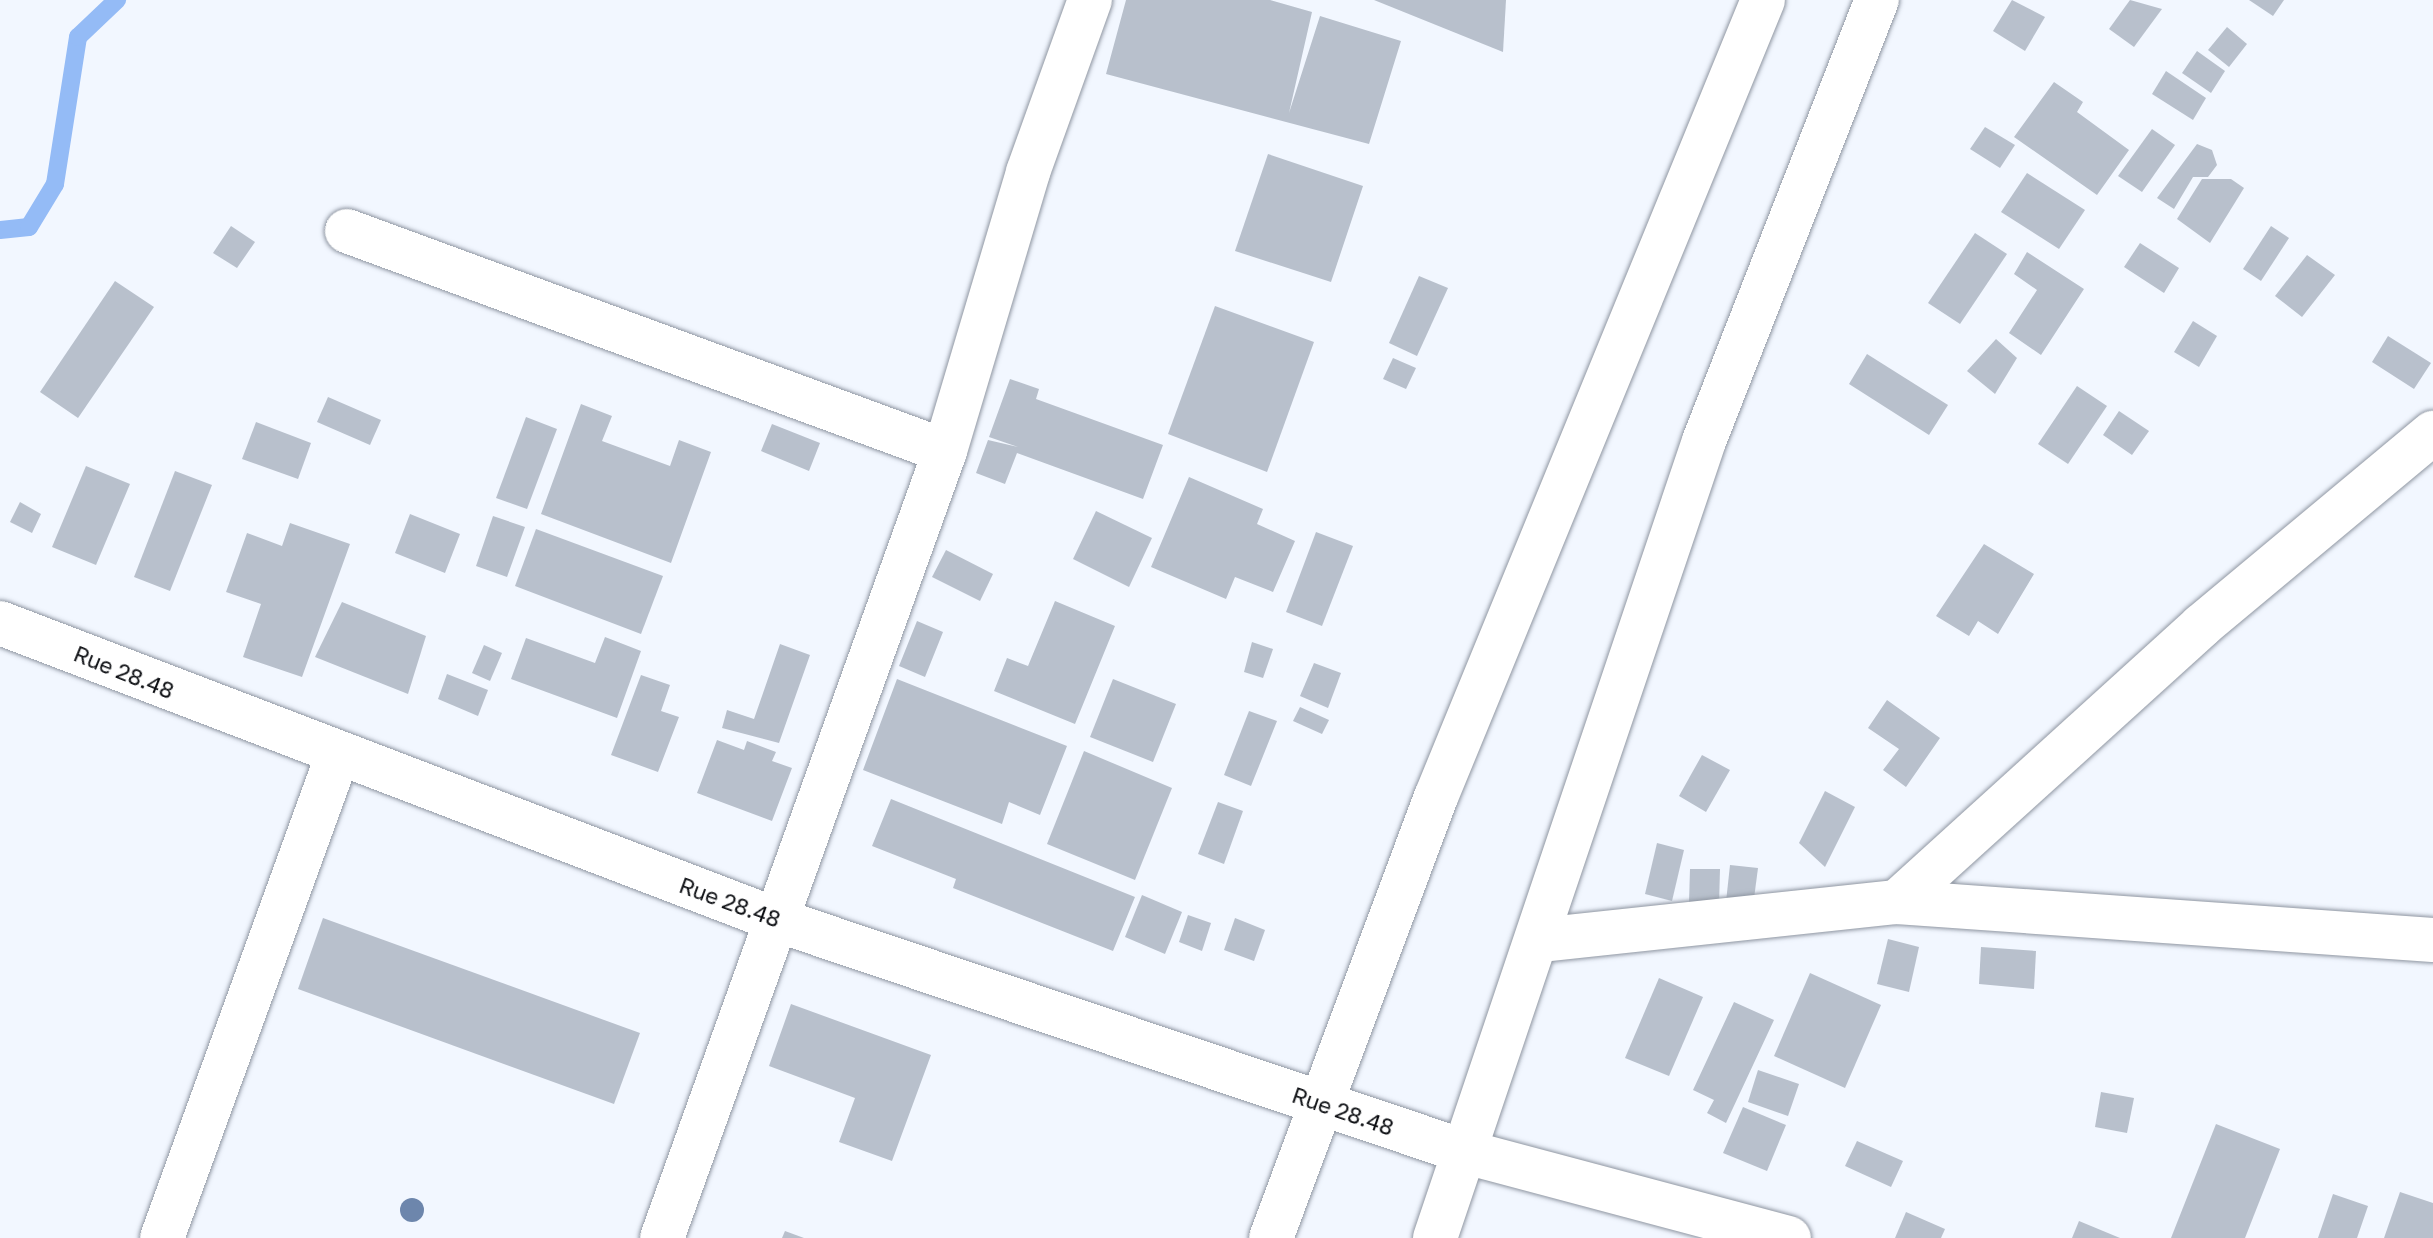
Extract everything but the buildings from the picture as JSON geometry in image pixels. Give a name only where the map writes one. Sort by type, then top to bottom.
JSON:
[{"type":"street","points":[[662,1238],[945,451],[1028,172],[1090,0]]},
{"type":"street","points":[[1435,1238],[1469,1153],[1704,441],[1877,0]]},
{"type":"street","points":[[1271,1238],[1436,797],[1758,3]]},
{"type":"street","points":[[347,231],[945,451]]},
{"type":"street","points":[[1897,902],[2201,626],[2433,433]]},
{"type":"street","name":"Rue 28.48","points":[[0,623],[337,757],[777,920],[1469,1153],[1789,1238]]},
{"type":"street","points":[[162,1238],[337,757]]},
{"type":"street","points":[[1540,940],[1897,902],[2433,940]]},
{"type":"waterway","points":[[0,230],[29,227],[55,184],[78,37],[117,0]]}]
